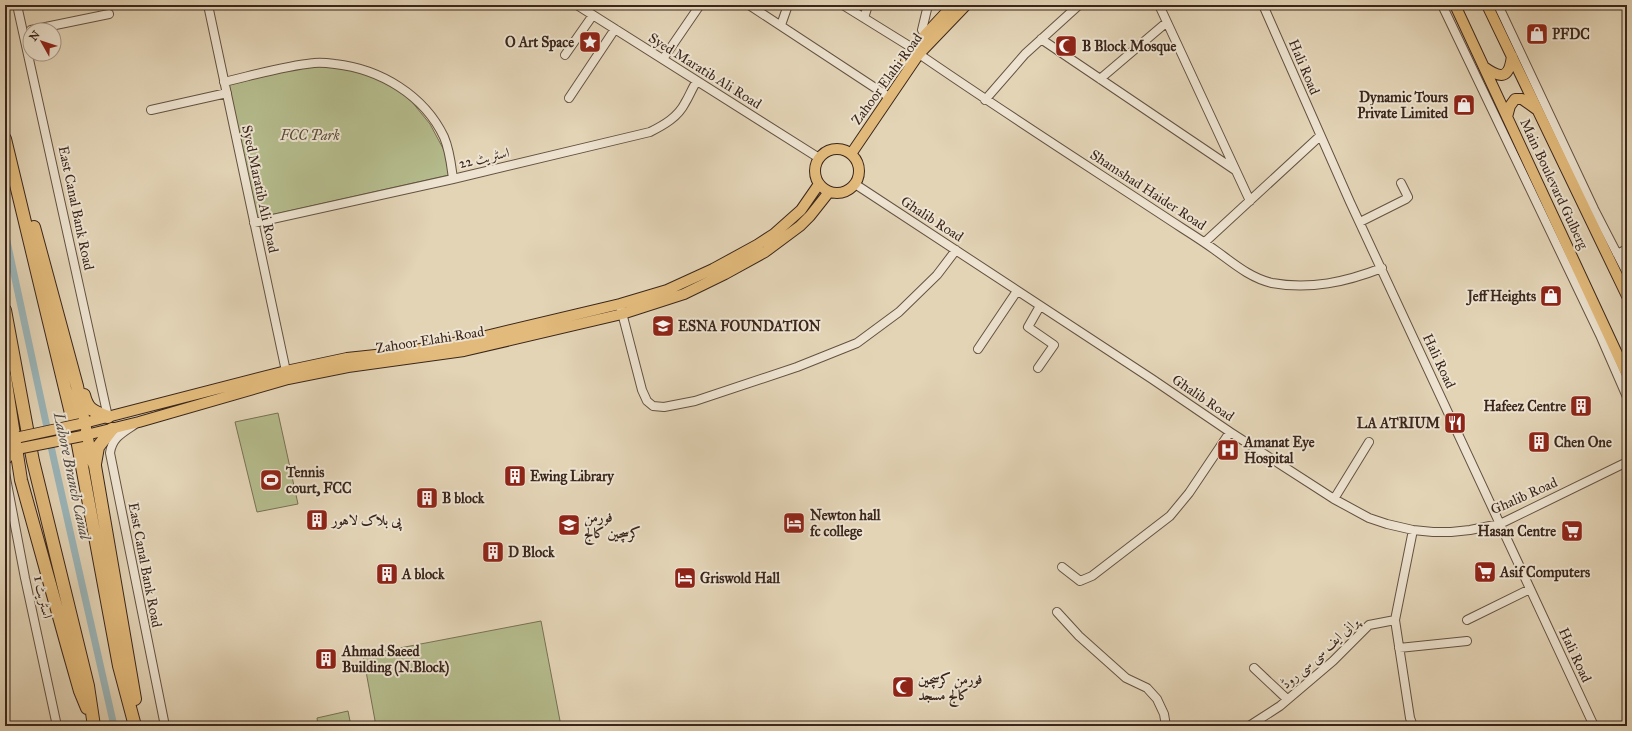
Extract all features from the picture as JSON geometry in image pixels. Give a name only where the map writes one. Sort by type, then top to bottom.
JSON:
[{"type":"highway","points":[[5,139],[76,434],[119,666],[135,726]]},
{"type":"highway","points":[[11,167],[34,227],[77,386],[84,436],[95,466],[140,726]]},
{"type":"highway","points":[[5,310],[33,461],[88,686],[94,725]]},
{"type":"highway","points":[[5,377],[14,443],[27,501],[80,691],[94,725]]},
{"type":"highway","points":[[77,386],[83,392],[89,407],[92,410],[108,417]]},
{"type":"highway","points":[[95,466],[98,447],[112,429]]},
{"type":"main road","name":"Zahoor Elahi Road","points":[[848,152],[916,52],[925,35],[953,5]]},
{"type":"main road","name":"Zahoor Elahi Road","points":[[916,52],[966,5]]},
{"type":"main road","name":"Main Boulevard Gulberg","points":[[1455,5],[1627,375]]},
{"type":"main road","name":"Main Boulevard Gulberg","points":[[1488,5],[1627,296]]},
{"type":"main road","points":[[1483,66],[1495,74],[1502,75],[1506,73],[1510,66],[1512,56]]},
{"type":"main road","points":[[1507,117],[1510,106],[1515,99],[1522,99],[1538,110]]},
{"type":"main road","points":[[838,149],[848,152],[858,165],[858,178],[855,184],[850,189],[843,192],[829,192],[819,184],[816,178],[816,164],[819,158],[831,150],[838,149]]},
{"type":"main road","name":"Zahoor Elahi Road","points":[[14,443],[84,436],[138,422],[287,375],[347,358],[404,352],[466,341],[620,304],[667,290],[714,269],[757,245],[786,224],[801,210],[819,184]]},
{"type":"main road","name":"Zahoor Elahi Road","points":[[14,443],[82,423],[287,375],[464,351],[622,314],[684,294],[765,252],[800,226],[829,192]]},
{"type":"main road","points":[[5,460],[14,443]]},
{"type":"street","name":"East Canal Bank Road","points":[[17,5],[24,22]]},
{"type":"street","name":"Syed Maratib Ali Road","points":[[208,5],[287,375]]},
{"type":"street","name":"Syed Maratib Ali Road","points":[[578,5],[819,158]]},
{"type":"street","points":[[663,59],[700,5]]},
{"type":"street","points":[[749,5],[782,25],[886,95]]},
{"type":"street","points":[[782,25],[788,5]]},
{"type":"street","name":"Shamshad Haider Road","points":[[843,5],[916,52],[985,100],[1205,242],[1255,277],[1272,282],[1300,286],[1329,284],[1358,277],[1382,268]]},
{"type":"street","points":[[864,18],[868,5]]},
{"type":"street","points":[[925,35],[922,30],[928,5]]},
{"type":"street","points":[[985,100],[1025,54],[1079,5]]},
{"type":"street","points":[[1159,5],[1250,201]]},
{"type":"street","name":"Hali Road","points":[[1264,5],[1320,136],[1594,726]]},
{"type":"street","points":[[1442,5],[1600,335],[1627,397]]},
{"type":"street","points":[[1498,5],[1542,100],[1627,273]]},
{"type":"street","points":[[62,24],[110,14]]},
{"type":"street","points":[[565,55],[593,15]]},
{"type":"street","points":[[1100,79],[1167,22]]},
{"type":"street","points":[[569,98],[616,29]]},
{"type":"street","points":[[1041,40],[1235,170]]},
{"type":"street","name":"East Canal Bank Road","points":[[34,62],[108,417]]},
{"type":"street","points":[[224,82],[315,63],[352,66],[377,75],[386,79],[410,95],[434,120],[444,137],[450,153],[453,179]]},
{"type":"street","name":"اسٹریٹ 22","points":[[254,223],[453,179],[650,132],[664,125],[676,115],[685,103],[690,91],[697,81]]},
{"type":"street","points":[[151,110],[227,93]]},
{"type":"street","points":[[1205,242],[1320,136]]},
{"type":"street","points":[[1360,222],[1406,200],[1408,197],[1407,193],[1401,183]]},
{"type":"street","name":"Ghalib Road","points":[[855,184],[1230,432],[1334,499],[1369,518],[1413,530],[1451,532],[1500,524],[1627,462]]},
{"type":"street","points":[[1617,254],[1627,249]]},
{"type":"street","points":[[620,304],[642,390],[647,401],[653,406],[664,407],[696,401],[797,367],[857,343],[899,312],[937,275],[956,250]]},
{"type":"street","points":[[978,349],[1017,291]]},
{"type":"street","points":[[1038,368],[1054,345],[1028,327],[1040,306]]},
{"type":"street","name":"East Canal Bank Road","points":[[138,422],[116,438],[110,447],[110,453],[164,726]]},
{"type":"street","points":[[1062,567],[1080,581],[1092,576],[1170,516],[1189,493],[1230,432]]},
{"type":"street","points":[[1334,499],[1369,442]]},
{"type":"street","name":"اسٹریٹ 1","points":[[5,473],[25,578],[57,726]]},
{"type":"street","points":[[1413,530],[1395,620],[1410,718],[1413,726]]},
{"type":"street","points":[[1467,620],[1530,589]]},
{"type":"street","points":[[1057,612],[1079,636],[1126,678],[1147,688],[1157,698],[1164,714],[1166,726]]},
{"type":"street","name":"پرانی ایف سی سی روڈ","points":[[1249,726],[1287,699],[1333,661],[1369,625],[1395,620]]},
{"type":"street","points":[[1399,648],[1466,641]]},
{"type":"street","points":[[1254,668],[1287,699]]},
{"type":"green space","name":"FCC Park","points":[[321,65],[353,69],[394,86],[412,102],[430,124],[446,154],[449,175],[257,218],[228,85],[300,67]]},
{"type":"green space","name":"Tennis court, FCC","points":[[278,413],[298,504],[257,512],[235,422]]},
{"type":"green space","points":[[541,621],[561,726],[376,726],[363,655]]},
{"type":"green space","points":[[348,711],[351,726],[318,726],[317,718]]},
{"type":"waterway","name":"Lahore Branch Canal","points":[[5,232],[54,460],[114,726]]},
{"type":"place","name":"PFDC","points":[[1537,34]]},
{"type":"place","name":"O Art Space","points":[[590,42]]},
{"type":"place","name":"B Block Mosque","points":[[1066,46]]},
{"type":"place","name":"Dynamic Tours Private Limited","points":[[1464,105]]},
{"type":"place","name":"Jeff Heights","points":[[1551,296]]},
{"type":"place","name":"ESNA FOUNDATION","points":[[663,326]]},
{"type":"place","name":"Hafeez Centre","points":[[1581,406]]},
{"type":"place","name":"LA ATRIUM","points":[[1455,423]]},
{"type":"place","name":"Chen One","points":[[1539,442]]},
{"type":"place","name":"Amanat Eye Hospital","points":[[1228,450]]},
{"type":"place","name":"Ewing Library","points":[[515,476]]},
{"type":"place","name":"Tennis court, FCC","points":[[271,480]]},
{"type":"place","name":"B block","points":[[427,498]]},
{"type":"place","name":"پی بلاک لاہور","points":[[317,520]]},
{"type":"place","name":"Newton hall fc college","points":[[794,523]]},
{"type":"place","name":"فورمن کرسچین کالج","points":[[569,525]]},
{"type":"place","name":"Hasan Centre","points":[[1572,531]]},
{"type":"place","name":"D Block","points":[[493,552]]},
{"type":"place","name":"Asif Computers","points":[[1485,572]]},
{"type":"place","name":"A block","points":[[387,574]]},
{"type":"place","name":"Griswold Hall","points":[[685,578]]},
{"type":"place","name":"Ahmad Saeed Building (N.Block)","points":[[326,659]]},
{"type":"place","name":"فورمن کرسچین کالج مسجد","points":[[903,687]]}]
